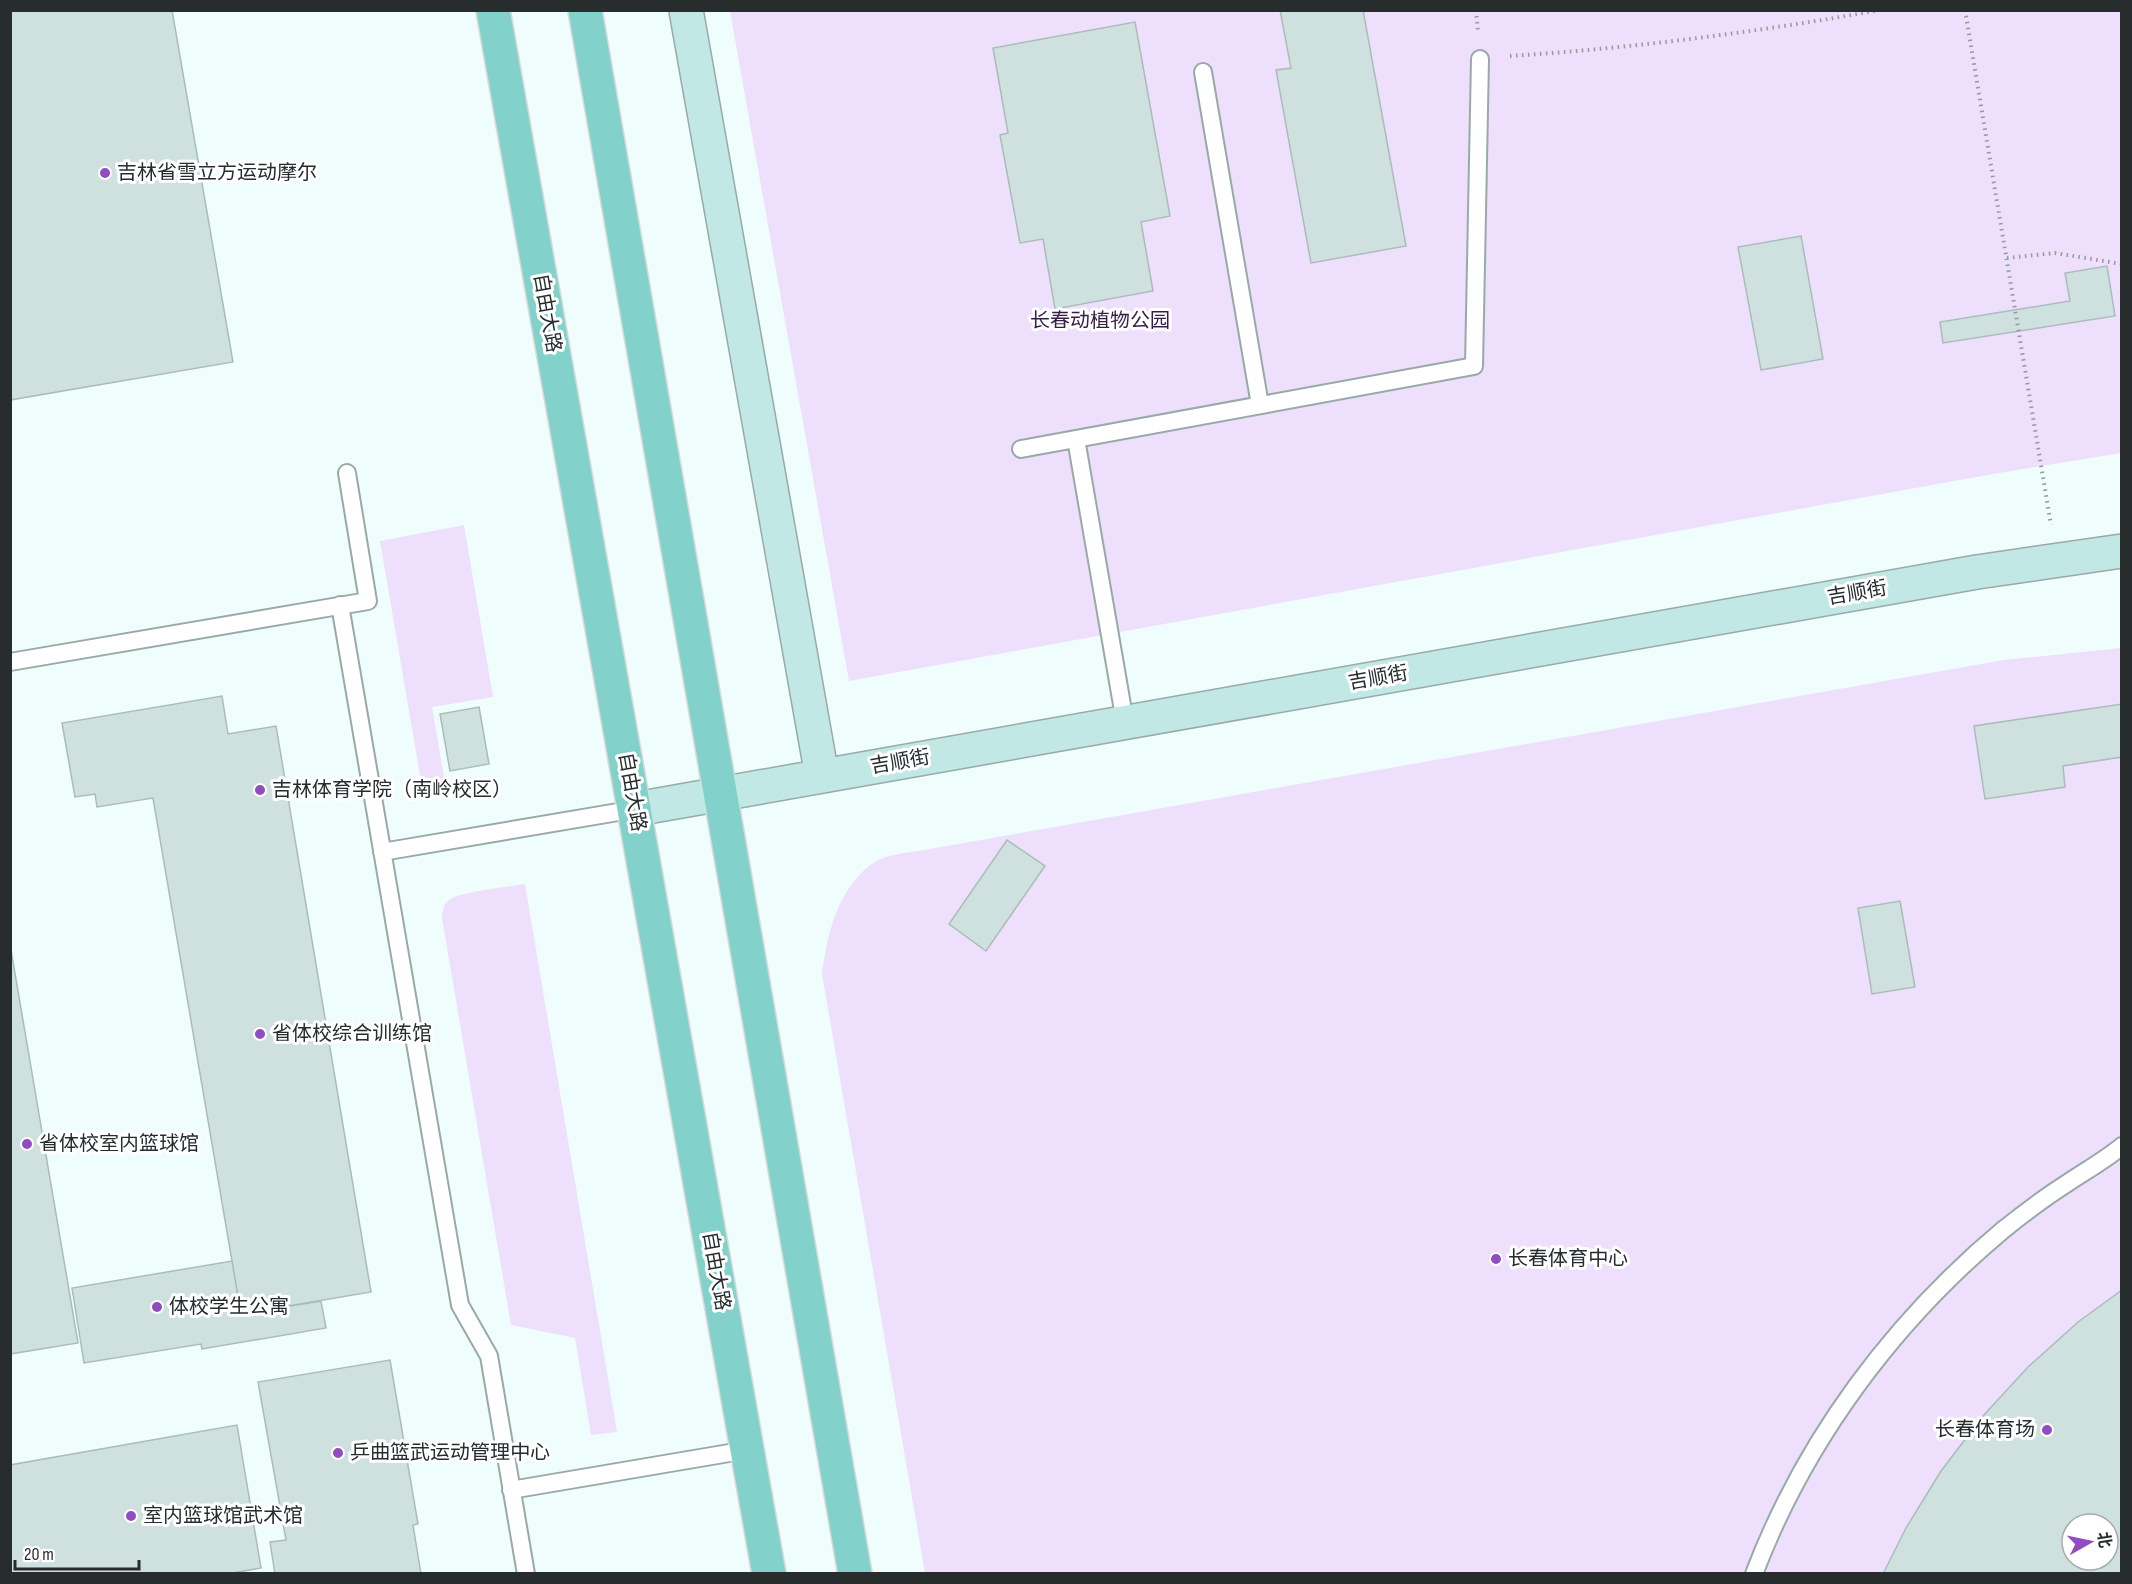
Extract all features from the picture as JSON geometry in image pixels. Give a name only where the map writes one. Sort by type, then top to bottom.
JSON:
[{"type":"main road","name":"自由大路","points":[[493,10],[636,809],[769,1574]]},
{"type":"main road","points":[[585,10],[855,1574]]},
{"type":"main road","points":[[686,10],[822,776]]},
{"type":"main road","name":"吉顺街","points":[[636,809],[1965,574],[2121,551]]},
{"type":"lane","points":[[1021,449],[1474,366],[1480,58]]},
{"type":"lane","points":[[1203,72],[1260,405]]},
{"type":"lane","points":[[1076,439],[1125,722]]},
{"type":"lane","points":[[10,662],[368,601],[347,473]]},
{"type":"lane","points":[[340,605],[460,1305],[489,1356],[526,1574]]},
{"type":"lane","points":[[382,852],[636,809]]},
{"type":"lane","points":[[1754,1574],[1767,1541],[1802,1470],[1844,1403],[1892,1340],[1945,1282],[2004,1229],[2121,1146]]},
{"type":"lane","points":[[511,1490],[747,1450]]},
{"type":"path","points":[[1476,10],[1480,58],[1558,53],[1696,38],[1782,27],[1880,10]]},
{"type":"path","points":[[1965,10],[2057,560]]},
{"type":"path","points":[[2007,258],[2055,253],[2121,264]]},
{"type":"green space","name":"长春动植物公园","points":[[730,11],[2121,11],[2121,453],[1993,474],[849,681]]},
{"type":"green space","points":[[464,525],[493,697],[432,707],[445,783],[434,784],[425,781],[420,775],[380,541]]},
{"type":"green space","name":"长春体育中心","points":[[2121,648],[2121,1573],[925,1573],[822,974],[831,928],[851,885],[873,863],[901,854],[2004,660]]},
{"type":"green space","points":[[525,884],[617,1432],[591,1435],[575,1338],[511,1325],[442,918],[446,904],[454,897]]},
{"type":"building","name":"吉林省雪立方运动摩尔","points":[[10,10],[172,10],[233,362],[10,400]]},
{"type":"building","points":[[1280,10],[1363,10],[1406,246],[1311,263],[1276,70],[1291,68]]},
{"type":"building","points":[[1135,22],[1170,216],[1141,222],[1153,291],[1055,309],[1043,239],[1020,243],[1000,135],[1008,133],[993,48]]},
{"type":"building","points":[[1801,236],[1823,359],[1761,370],[1738,247]]},
{"type":"building","points":[[2107,266],[2115,316],[1943,343],[1940,322],[2070,301],[2065,273]]},
{"type":"building","name":"省体校综合训练馆","points":[[222,696],[228,734],[276,726],[371,1292],[241,1314],[153,798],[97,807],[95,794],[75,797],[62,723]]},
{"type":"building","points":[[2122,704],[2122,757],[2063,766],[2065,787],[1985,799],[1974,726]]},
{"type":"building","points":[[479,707],[489,764],[450,771],[440,714]]},
{"type":"building","points":[[1007,840],[1045,866],[986,951],[949,924]]},
{"type":"building","points":[[1900,901],[1915,987],[1872,994],[1858,908]]},
{"type":"building","name":"省体校室内篮球馆","points":[[10,944],[78,1343],[10,1354]]},
{"type":"building","name":"体校学生公寓","points":[[232,1261],[241,1314],[321,1301],[326,1328],[202,1349],[201,1344],[84,1363],[72,1288]]},
{"type":"building","name":"长春体育场","points":[[2122,1290],[2122,1574],[1883,1574],[1906,1528],[1941,1471],[1983,1416],[2028,1367],[2078,1322]]},
{"type":"building","name":"乒曲篮武运动管理中心","points":[[390,1360],[418,1524],[413,1525],[421,1574],[275,1574],[270,1542],[286,1540],[258,1382]]},
{"type":"building","name":"室内篮球馆武术馆","points":[[237,1425],[261,1568],[227,1574],[10,1574],[10,1465]]},
{"type":"place","name":"吉林省雪立方运动摩尔","points":[[105,173]]},
{"type":"place","name":"吉林体育学院（南岭校区）","points":[[260,790]]},
{"type":"place","name":"省体校综合训练馆","points":[[260,1034]]},
{"type":"place","name":"省体校室内篮球馆","points":[[27,1144]]},
{"type":"place","name":"长春体育中心","points":[[1496,1259]]},
{"type":"place","name":"体校学生公寓","points":[[157,1307]]},
{"type":"place","name":"长春体育场","points":[[2047,1430]]},
{"type":"place","name":"乒曲篮武运动管理中心","points":[[338,1453]]},
{"type":"place","name":"室内篮球馆武术馆","points":[[131,1516]]}]
